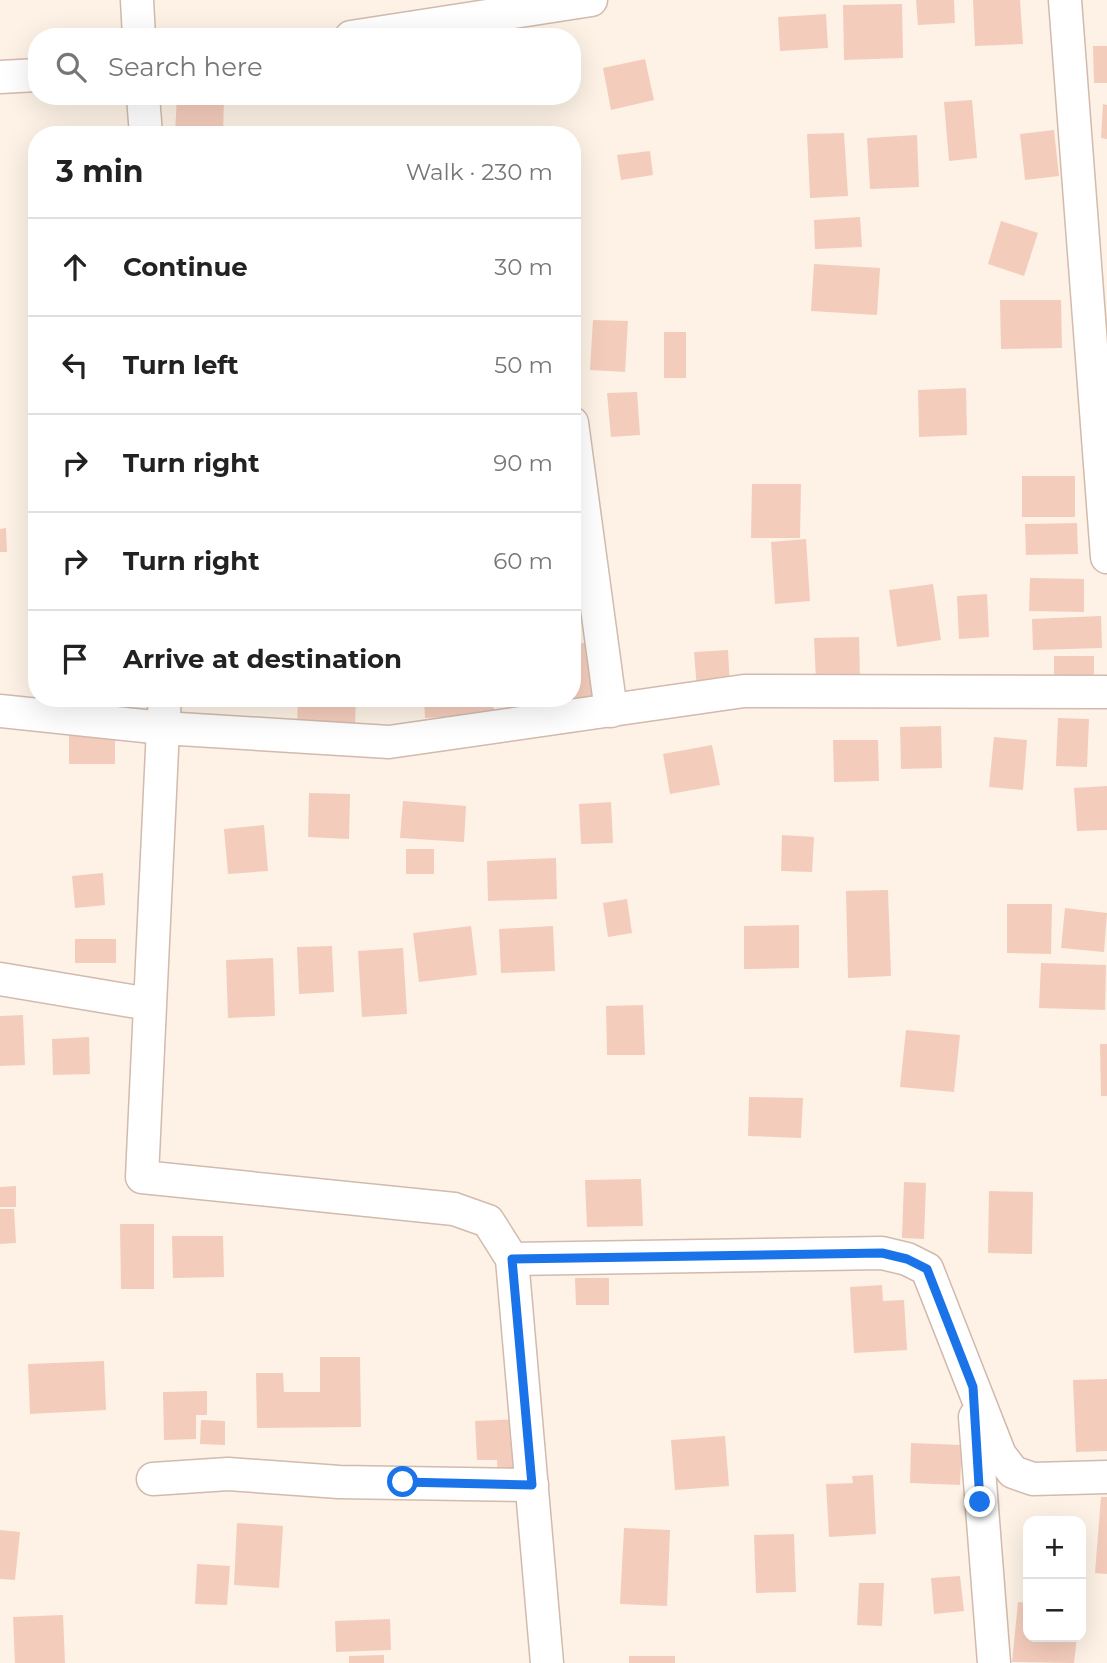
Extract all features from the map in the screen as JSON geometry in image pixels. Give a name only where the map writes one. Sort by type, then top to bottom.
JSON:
[{"type":"street","points":[[137,0],[139,28]]},
{"type":"street","points":[[409,28],[591,0]]},
{"type":"street","points":[[1065,0],[1107,557]]},
{"type":"street","points":[[0,77],[28,75]]},
{"type":"street","points":[[143,105],[145,126]]},
{"type":"street","points":[[581,490],[611,711]]},
{"type":"street","points":[[0,711],[164,713],[389,743],[744,691],[1107,692]]},
{"type":"street","points":[[164,713],[142,1177],[454,1209],[488,1222],[512,1259],[547,1663]]},
{"type":"street","points":[[0,979],[149,1004]]},
{"type":"street","points":[[512,1259],[882,1253],[907,1259],[927,1269],[1000,1455],[1013,1472],[1033,1479],[1107,1477]]},
{"type":"street","points":[[973,1387],[994,1663]]},
{"type":"street","points":[[153,1479],[228,1474],[339,1482],[532,1485]]},
{"type":"building","points":[[916,0],[954,0],[955,23],[918,25]]},
{"type":"building","points":[[973,0],[1020,0],[1023,44],[975,46]]},
{"type":"building","points":[[902,4],[903,58],[844,60],[843,5]]},
{"type":"building","points":[[826,14],[828,48],[780,51],[778,17]]},
{"type":"building","points":[[1093,46],[1107,46],[1107,83],[1094,83]]},
{"type":"building","points":[[645,59],[654,100],[611,110],[603,68]]},
{"type":"building","points":[[972,100],[977,158],[949,161],[944,102]]},
{"type":"building","points":[[1103,104],[1107,105],[1107,139],[1101,138]]},
{"type":"building","points":[[177,105],[224,105],[223,126],[175,126]]},
{"type":"building","points":[[1054,130],[1059,176],[1025,180],[1020,134]]},
{"type":"building","points":[[844,133],[848,196],[810,198],[807,134]]},
{"type":"building","points":[[917,135],[919,187],[870,189],[867,138]]},
{"type":"building","points":[[650,151],[653,175],[621,180],[617,155]]},
{"type":"building","points":[[860,217],[862,247],[815,249],[814,220]]},
{"type":"building","points":[[1001,221],[1038,233],[1024,276],[988,264]]},
{"type":"building","points":[[814,264],[880,268],[877,315],[811,311]]},
{"type":"building","points":[[1000,300],[1061,300],[1062,348],[1001,349]]},
{"type":"building","points":[[593,320],[628,321],[625,372],[590,370]]},
{"type":"building","points":[[664,332],[686,332],[686,378],[664,378]]},
{"type":"building","points":[[966,388],[967,435],[919,437],[918,390]]},
{"type":"building","points":[[637,392],[640,435],[611,437],[607,393]]},
{"type":"building","points":[[1022,476],[1075,476],[1075,517],[1022,517]]},
{"type":"building","points":[[752,484],[801,484],[800,538],[751,538]]},
{"type":"building","points":[[1077,523],[1078,554],[1026,555],[1025,524]]},
{"type":"building","points":[[6,528],[7,552],[0,552],[0,529]]},
{"type":"building","points":[[806,539],[810,601],[775,604],[771,542]]},
{"type":"building","points":[[1030,578],[1084,579],[1084,612],[1029,611]]},
{"type":"building","points":[[933,584],[941,640],[897,647],[889,590]]},
{"type":"building","points":[[987,594],[989,637],[959,639],[957,596]]},
{"type":"building","points":[[1101,616],[1102,648],[1033,650],[1032,619]]},
{"type":"building","points":[[859,637],[860,679],[816,680],[814,638]]},
{"type":"building","points":[[581,643],[597,643],[597,704],[581,703]]},
{"type":"building","points":[[728,650],[730,687],[697,689],[694,652]]},
{"type":"building","points":[[1054,656],[1094,656],[1094,683],[1054,682]]},
{"type":"building","points":[[298,707],[356,707],[355,727],[297,724]]},
{"type":"building","points":[[424,707],[494,707],[494,714],[425,718]]},
{"type":"building","points":[[1058,718],[1089,719],[1087,767],[1056,766]]},
{"type":"building","points":[[941,726],[942,768],[901,769],[900,727]]},
{"type":"building","points":[[69,733],[115,734],[115,764],[69,764]]},
{"type":"building","points":[[994,737],[1027,740],[1023,790],[989,787]]},
{"type":"building","points":[[833,740],[878,740],[879,781],[834,782]]},
{"type":"building","points":[[712,745],[720,785],[670,794],[663,754]]},
{"type":"building","points":[[1107,786],[1107,830],[1077,831],[1074,788]]},
{"type":"building","points":[[309,793],[350,794],[349,839],[308,837]]},
{"type":"building","points":[[403,801],[466,806],[464,842],[400,838]]},
{"type":"building","points":[[611,802],[613,843],[581,844],[579,804]]},
{"type":"building","points":[[264,825],[268,871],[228,874],[224,829]]},
{"type":"building","points":[[782,835],[814,837],[812,872],[781,871]]},
{"type":"building","points":[[406,849],[434,849],[434,874],[406,874]]},
{"type":"building","points":[[556,858],[557,899],[488,901],[487,861]]},
{"type":"building","points":[[103,873],[105,905],[75,908],[72,876]]},
{"type":"building","points":[[888,890],[891,976],[848,978],[846,891]]},
{"type":"building","points":[[627,899],[632,933],[608,937],[603,903]]},
{"type":"building","points":[[1007,904],[1052,904],[1051,954],[1007,953]]},
{"type":"building","points":[[1065,908],[1107,913],[1104,952],[1061,948]]},
{"type":"building","points":[[799,925],[799,968],[744,969],[744,926]]},
{"type":"building","points":[[471,926],[477,975],[419,982],[413,933]]},
{"type":"building","points":[[553,926],[555,971],[501,973],[499,929]]},
{"type":"building","points":[[75,939],[116,939],[116,963],[75,963]]},
{"type":"building","points":[[332,946],[334,992],[299,994],[297,947]]},
{"type":"building","points":[[403,948],[407,1014],[362,1017],[358,951]]},
{"type":"building","points":[[273,958],[275,1016],[228,1018],[226,960]]},
{"type":"building","points":[[1041,963],[1106,965],[1105,1010],[1039,1008]]},
{"type":"building","points":[[643,1005],[645,1055],[607,1055],[606,1006]]},
{"type":"building","points":[[23,1015],[25,1065],[0,1066],[0,1016]]},
{"type":"building","points":[[906,1030],[960,1035],[954,1092],[900,1087]]},
{"type":"building","points":[[89,1037],[90,1074],[53,1075],[52,1039]]},
{"type":"building","points":[[1100,1044],[1107,1044],[1107,1096],[1101,1096]]},
{"type":"building","points":[[749,1097],[803,1098],[801,1138],[748,1136]]},
{"type":"building","points":[[641,1179],[643,1226],[587,1227],[585,1180]]},
{"type":"building","points":[[904,1182],[926,1183],[924,1239],[902,1238]]},
{"type":"building","points":[[16,1186],[16,1207],[0,1207],[0,1187]]},
{"type":"building","points":[[989,1191],[1033,1192],[1032,1254],[988,1253]]},
{"type":"building","points":[[0,1209],[14,1209],[16,1243],[0,1244]]},
{"type":"building","points":[[120,1224],[154,1224],[154,1289],[121,1289]]},
{"type":"building","points":[[172,1236],[223,1236],[224,1277],[173,1278]]},
{"type":"building","points":[[575,1278],[609,1278],[609,1305],[576,1305]]},
{"type":"building","points":[[882,1285],[883,1301],[904,1300],[907,1350],[854,1353],[850,1287]]},
{"type":"building","points":[[320,1357],[360,1357],[361,1427],[257,1428],[256,1373],[283,1373],[284,1392],[320,1392]]},
{"type":"building","points":[[104,1361],[106,1410],[30,1414],[28,1364]]},
{"type":"building","points":[[1107,1379],[1107,1451],[1076,1452],[1073,1380]]},
{"type":"building","points":[[207,1391],[207,1415],[196,1415],[196,1439],[164,1440],[163,1392]]},
{"type":"building","points":[[525,1419],[528,1475],[498,1476],[497,1460],[477,1460],[475,1421]]},
{"type":"building","points":[[201,1420],[225,1421],[225,1445],[200,1444]]},
{"type":"building","points":[[725,1436],[729,1486],[675,1490],[671,1440]]},
{"type":"building","points":[[911,1443],[962,1445],[960,1485],[910,1483]]},
{"type":"building","points":[[873,1475],[876,1534],[829,1537],[826,1484],[853,1483],[852,1476]]},
{"type":"building","points":[[1101,1497],[1107,1497],[1107,1574],[1095,1573]]},
{"type":"building","points":[[237,1523],[283,1526],[279,1588],[234,1585]]},
{"type":"building","points":[[624,1528],[670,1530],[667,1606],[620,1604]]},
{"type":"building","points":[[0,1530],[20,1532],[15,1580],[0,1579]]},
{"type":"building","points":[[794,1534],[796,1592],[756,1593],[754,1535]]},
{"type":"building","points":[[197,1564],[230,1566],[227,1605],[195,1604]]},
{"type":"building","points":[[960,1576],[964,1611],[934,1614],[931,1578]]},
{"type":"building","points":[[859,1583],[884,1583],[882,1626],[857,1625]]},
{"type":"building","points":[[1018,1602],[1023,1602],[1023,1642],[1076,1642],[1074,1663],[1012,1662]]},
{"type":"building","points":[[63,1615],[65,1663],[15,1663],[13,1617]]},
{"type":"building","points":[[390,1619],[391,1650],[336,1652],[335,1621]]},
{"type":"building","points":[[384,1655],[384,1663],[349,1663],[349,1656]]},
{"type":"building","points":[[629,1656],[675,1656],[675,1663],[629,1663]]},
{"type":"route","points":[[403,1482],[532,1485],[512,1259],[882,1253],[907,1259],[927,1269],[973,1387],[980,1502]]}]
